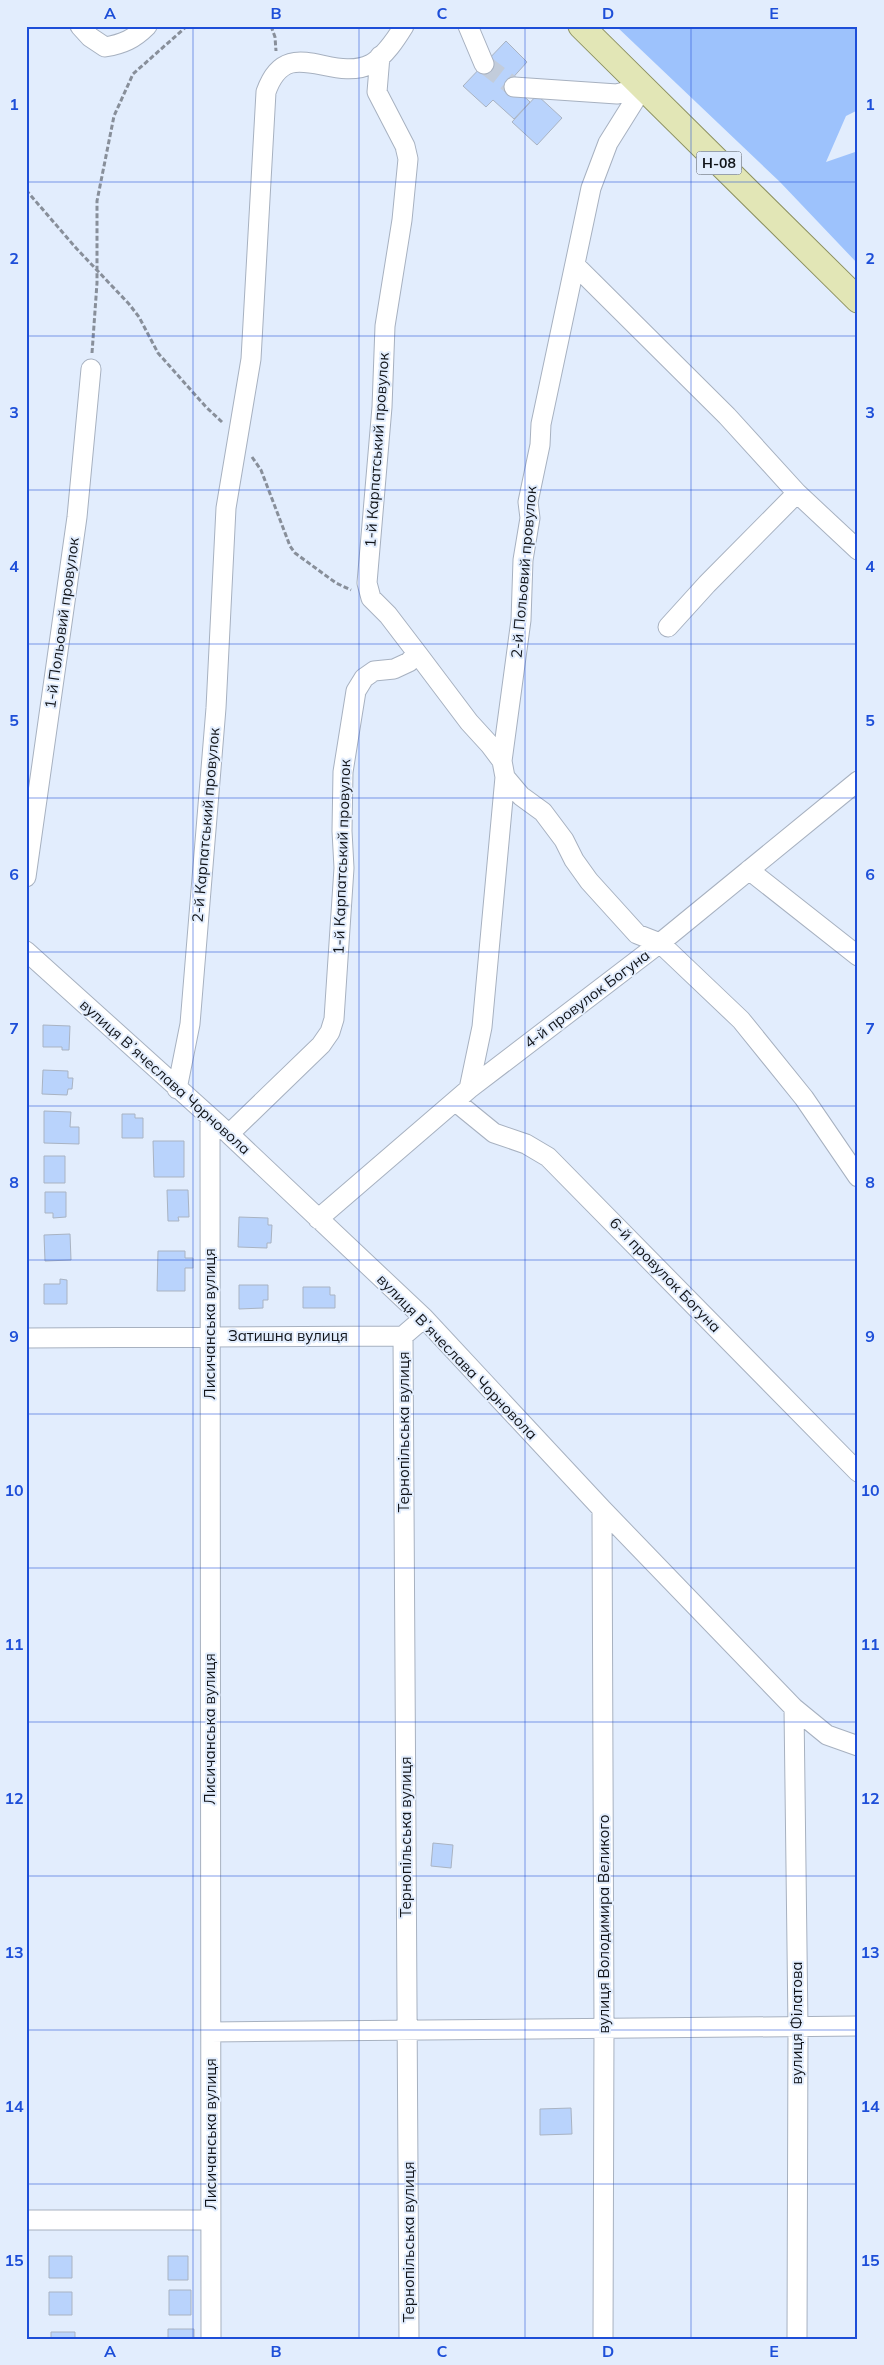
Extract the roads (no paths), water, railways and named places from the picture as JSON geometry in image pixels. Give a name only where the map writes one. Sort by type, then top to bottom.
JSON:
[{"type":"main road","name":"Н-08","points":[[581,26],[858,300]]},
{"type":"street","points":[[80,26],[90,38],[105,47],[123,44],[138,35],[147,26]]},
{"type":"street","name":"2-й Карпатський провулок","points":[[177,1089],[190,1024],[216,708],[226,508],[251,358],[266,92],[272,75],[283,65],[300,61],[343,69],[359,68],[373,63],[394,43],[404,26]]},
{"type":"street","points":[[468,26],[484,64]]},
{"type":"street","name":"1-й Карпатський провулок","points":[[229,1134],[321,1045],[330,1032],[336,1001],[344,868],[342,831],[343,772],[356,691],[364,678],[374,671],[394,669],[409,662],[417,653],[388,615],[371,598],[367,583],[382,407],[384,326],[401,228],[408,159],[405,146],[377,92],[380,56]]},
{"type":"street","points":[[514,87],[617,94],[642,87]]},
{"type":"street","name":"2-й Польовий провулок","points":[[462,1096],[482,1027],[503,769],[521,620],[523,560],[530,518],[528,502],[540,445],[541,424],[591,188],[608,143],[642,87]]},
{"type":"street","points":[[576,266],[727,416],[797,493],[858,550]]},
{"type":"street","name":"1-й Польовий провулок","points":[[26,877],[77,517],[91,369]]},
{"type":"street","points":[[668,627],[707,584],[797,493]]},
{"type":"street","points":[[417,653],[521,796],[542,812],[564,840],[574,860],[589,881],[637,934],[660,943],[741,1020],[804,1098],[858,1177]]},
{"type":"street","name":"4-й провулок Богуна","points":[[318,1218],[462,1096],[660,943],[858,782]]},
{"type":"street","points":[[749,870],[858,956]]},
{"type":"street","name":"вулиця Вʼячеслава Чорновола","points":[[26,950],[210,1119],[229,1134],[424,1318],[602,1509],[794,1708],[827,1734],[858,1746]]},
{"type":"street","name":"6-й провулок Богуна","points":[[462,1096],[494,1133],[526,1144],[548,1157],[858,1472]]},
{"type":"street","name":"Лисичанська вулиця","points":[[210,1119],[211,2339]]},
{"type":"street","points":[[403,1336],[424,1318]]},
{"type":"street","name":"Затишна вулиця","points":[[26,1338],[403,1336]]},
{"type":"street","name":"Тернопільська вулиця","points":[[403,1336],[409,2339]]},
{"type":"street","name":"вулиця Володимира Великого","points":[[602,1509],[603,2339]]},
{"type":"street","name":"вулиця Філатова","points":[[794,1708],[798,2026],[797,2339]]},
{"type":"street","points":[[211,2032],[858,2026]]},
{"type":"street","points":[[26,2220],[211,2220]]},
{"type":"tunnel","points":[[484,64],[514,87]]}]
